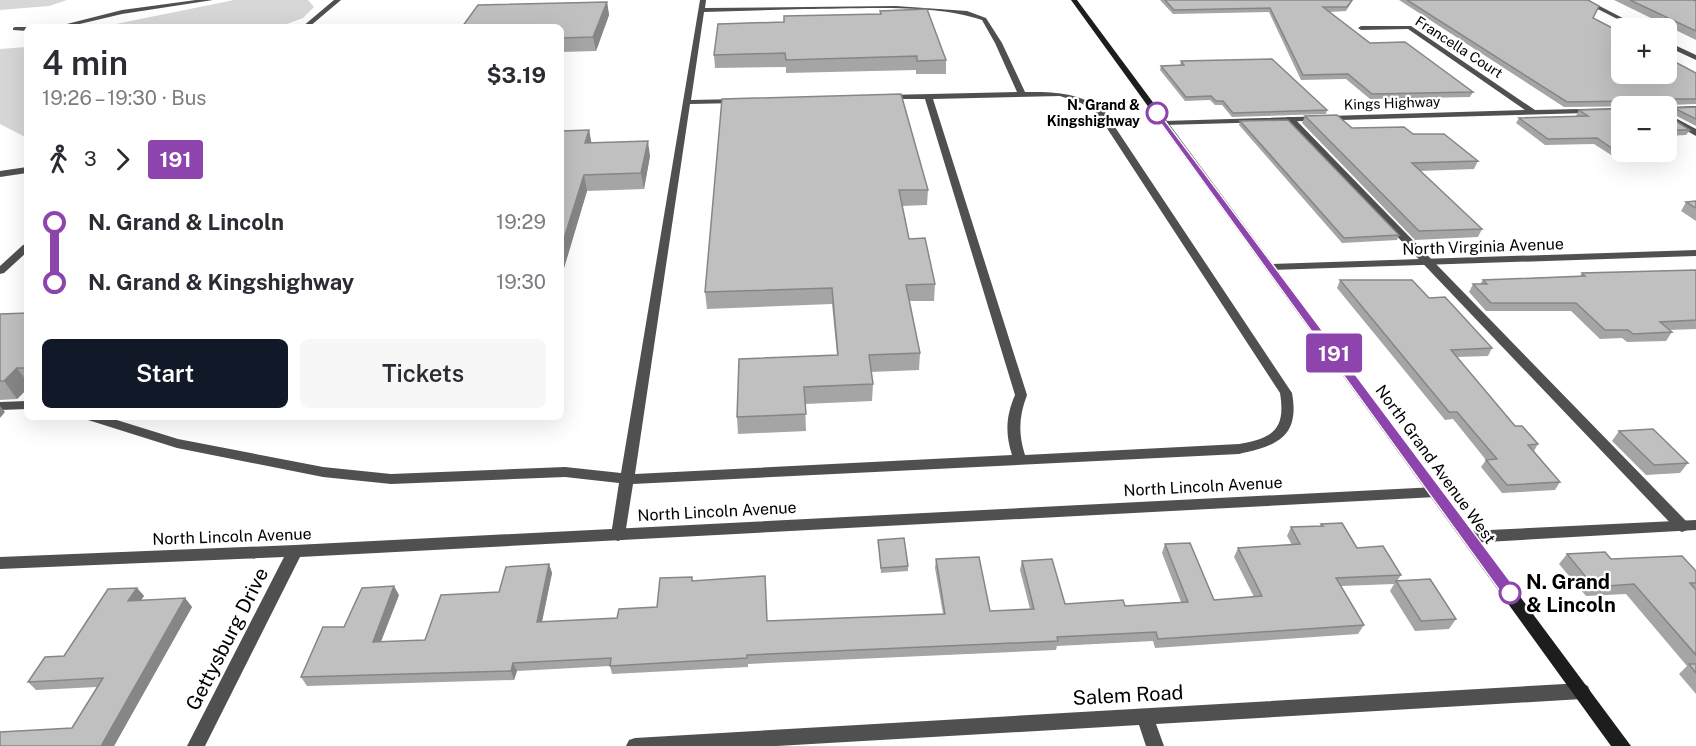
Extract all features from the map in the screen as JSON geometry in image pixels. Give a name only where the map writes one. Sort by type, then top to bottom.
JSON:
[{"type":"main road","name":"North Grand Avenue West","points":[[1074,0],[1622,746]]},
{"type":"street","points":[[71,24],[122,12],[210,0]]},
{"type":"street","points":[[309,24],[338,0]]},
{"type":"street","points":[[618,535],[704,0]]},
{"type":"street","points":[[1583,0],[1618,18]]},
{"type":"street","points":[[702,10],[914,4],[960,9],[985,20],[1021,93]]},
{"type":"street","name":"Francella Court","points":[[1361,28],[1408,27],[1534,113]]},
{"type":"street","points":[[15,29],[24,29]]},
{"type":"street","points":[[1677,48],[1696,58]]},
{"type":"street","points":[[102,420],[177,443],[323,472],[391,479],[565,472],[626,479],[1239,449],[1272,440],[1282,432],[1290,420],[1286,393],[1100,111],[1074,97],[1021,93],[883,97]]},
{"type":"street","points":[[928,96],[1021,395],[1011,417],[1012,436],[1020,460]]},
{"type":"street","points":[[688,102],[749,101]]},
{"type":"street","points":[[1677,109],[1696,108]]},
{"type":"street","name":"Kings Highway","points":[[1164,123],[1611,110]]},
{"type":"street","points":[[1290,119],[1689,525]]},
{"type":"street","points":[[1677,122],[1696,133]]},
{"type":"street","points":[[0,174],[24,170]]},
{"type":"street","points":[[0,271],[24,250]]},
{"type":"street","name":"North Virginia Avenue","points":[[1271,267],[1696,253]]},
{"type":"street","points":[[0,406],[24,405]]},
{"type":"street","name":"North Lincoln Avenue","points":[[0,563],[295,551],[1436,492]]},
{"type":"street","points":[[1469,537],[1689,525]]},
{"type":"street","name":"Gettysburg Drive","points":[[196,746],[295,551]]},
{"type":"street","name":"Salem Road","points":[[635,746],[1582,691]]},
{"type":"street","points":[[1145,716],[1155,746]]},
{"type":"shaded area","points":[[0,0],[67,0],[49,6],[0,10]]},
{"type":"shaded area","points":[[234,0],[308,0],[314,7],[303,18],[287,24],[116,24]]},
{"type":"shaded area","points":[[24,47],[24,136],[0,124],[0,49]]},
{"type":"building","points":[[1165,0],[1352,0],[1347,7],[1323,7],[1370,43],[1405,42],[1473,92],[1372,94],[1348,74],[1303,75],[1270,8],[1174,10]]},
{"type":"building","points":[[1407,0],[1588,0],[1599,6],[1593,18],[1611,27],[1611,84],[1677,84],[1677,63],[1696,73],[1696,99],[1677,99],[1677,96],[1611,96],[1611,101],[1567,102]]},
{"type":"building","points":[[1630,0],[1696,1],[1696,31],[1677,22],[1677,18],[1668,18]]},
{"type":"building","points":[[607,2],[593,37],[564,38],[564,24],[464,24],[478,5]]},
{"type":"building","points":[[927,9],[946,60],[917,61],[917,56],[786,60],[785,53],[714,55],[718,24],[784,22],[784,16],[881,14],[880,11]]},
{"type":"building","points":[[1272,59],[1327,110],[1233,113],[1223,101],[1216,101],[1211,96],[1186,97],[1161,66],[1184,65],[1181,61]]},
{"type":"building","points":[[901,94],[928,190],[899,190],[909,239],[925,238],[935,284],[906,285],[920,353],[869,355],[873,384],[804,387],[806,414],[737,417],[739,359],[838,355],[832,288],[705,292],[722,99]]},
{"type":"building","points":[[1696,107],[1696,119],[1677,110]]},
{"type":"building","points":[[1611,109],[1611,148],[1597,138],[1548,139],[1519,118],[1588,116],[1579,110]]},
{"type":"building","points":[[1337,115],[1352,128],[1404,127],[1413,134],[1444,134],[1478,161],[1412,163],[1482,229],[1419,231],[1305,116]]},
{"type":"building","points":[[1288,120],[1399,235],[1344,238],[1240,121]]},
{"type":"building","points":[[1677,122],[1690,130],[1677,130]]},
{"type":"building","points":[[589,130],[585,143],[648,141],[641,173],[584,175],[564,238],[564,131]]},
{"type":"building","points":[[1696,201],[1696,208],[1686,202]]},
{"type":"building","points":[[1696,270],[1696,320],[1660,322],[1672,332],[1633,334],[1628,330],[1605,330],[1576,303],[1491,303],[1473,284],[1487,284],[1483,280],[1585,276],[1582,273]]},
{"type":"building","points":[[1340,280],[1412,280],[1429,298],[1445,297],[1492,348],[1451,350],[1515,426],[1522,426],[1538,444],[1528,445],[1560,482],[1507,485],[1486,460],[1497,459],[1457,412],[1449,412]]},
{"type":"building","points":[[24,313],[24,368],[17,368],[4,381],[0,381],[0,314]]},
{"type":"building","points":[[1653,429],[1688,463],[1654,465],[1619,431]]},
{"type":"building","points":[[1342,523],[1357,548],[1383,546],[1401,575],[1336,578],[1364,625],[1158,639],[1156,632],[1057,637],[1058,641],[747,655],[747,658],[610,666],[611,658],[513,663],[511,671],[301,677],[323,627],[344,627],[362,588],[394,586],[373,642],[425,640],[441,595],[499,592],[506,567],[549,564],[537,622],[617,618],[619,609],[657,607],[660,578],[692,577],[692,581],[765,576],[767,621],[945,614],[936,559],[979,557],[990,611],[1034,609],[1022,561],[1052,559],[1065,604],[1123,600],[1125,606],[1188,602],[1165,544],[1190,543],[1214,600],[1262,596],[1238,548],[1300,544],[1291,527]]},
{"type":"building","points":[[904,538],[908,566],[881,568],[878,540]]},
{"type":"building","points":[[1605,552],[1611,559],[1682,556],[1696,571],[1696,583],[1690,583],[1696,590],[1696,655],[1634,584],[1594,587],[1567,554]]},
{"type":"building","points":[[1430,579],[1456,619],[1421,621],[1396,581]]},
{"type":"building","points":[[137,588],[128,601],[185,598],[101,746],[0,746],[0,732],[72,728],[103,678],[28,682],[45,657],[64,656],[108,589]]},
{"type":"building","points":[[1689,664],[1696,664],[1696,673]]},
{"type":"bus line","name":"191","points":[[1157,113],[1510,593]]},
{"type":"place","name":"N. Grand & Kingshighway","points":[[1157,113]]},
{"type":"place","name":"N. Grand & Lincoln","points":[[1510,593]]}]
